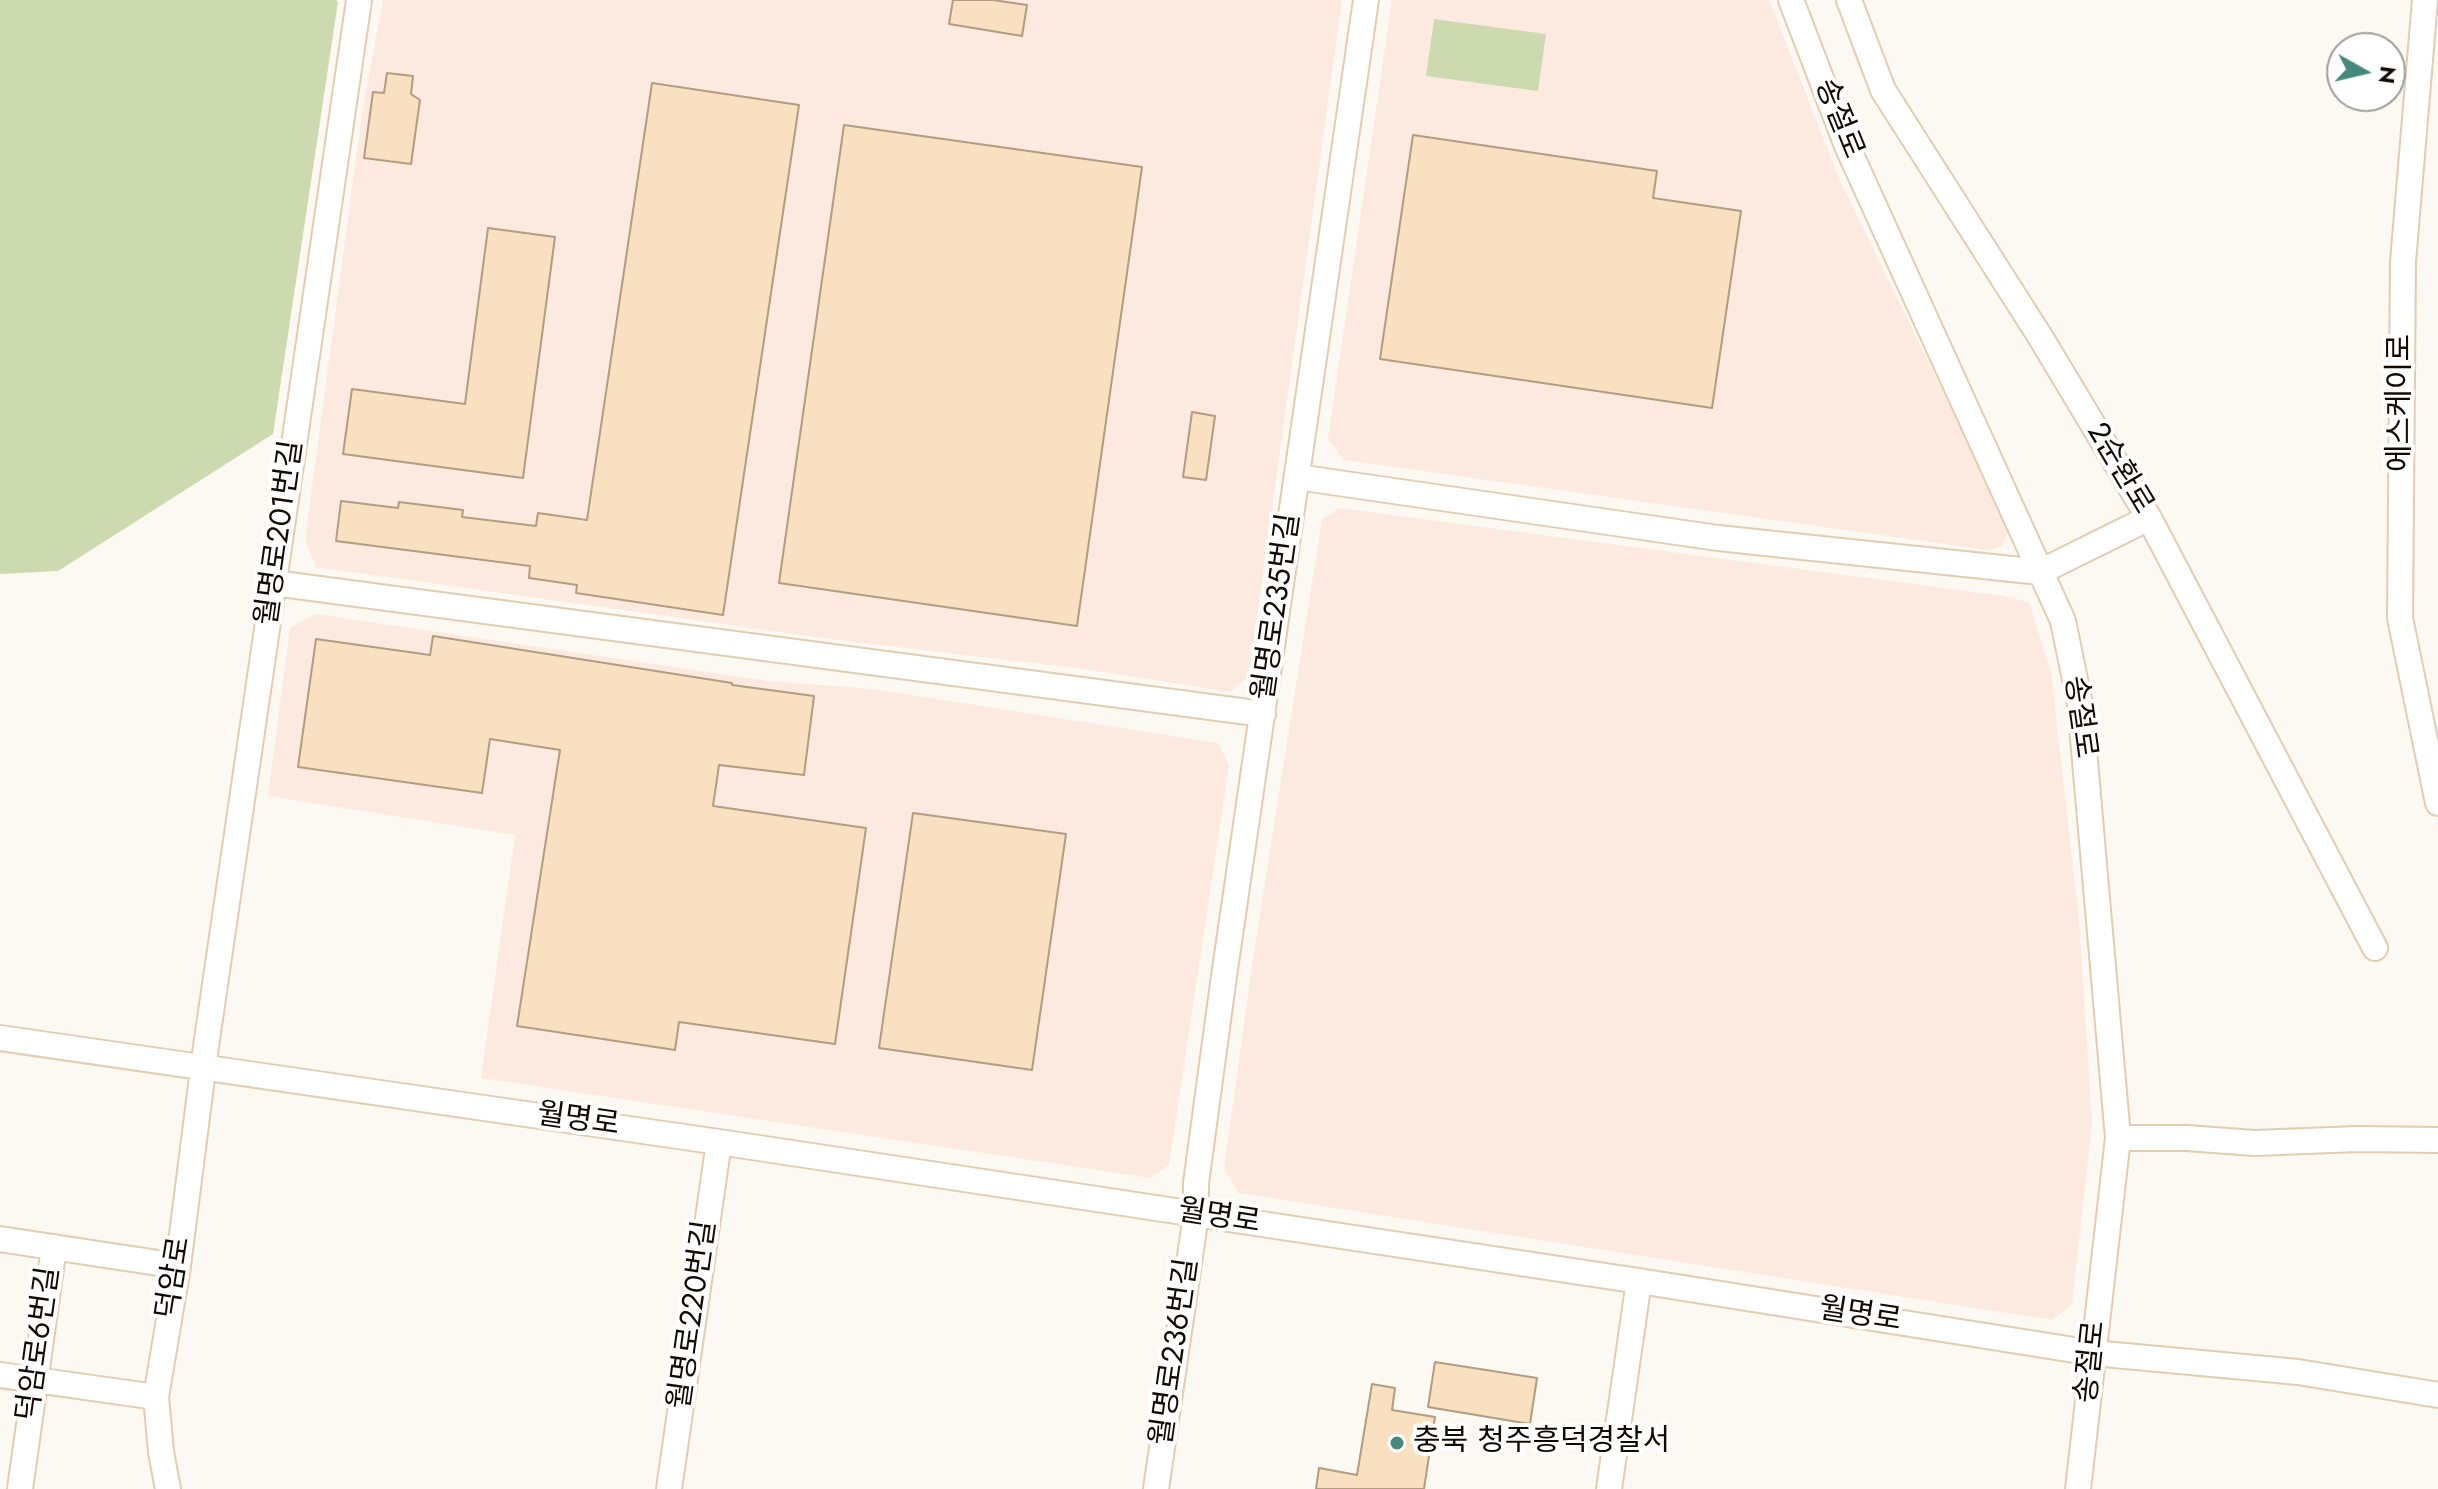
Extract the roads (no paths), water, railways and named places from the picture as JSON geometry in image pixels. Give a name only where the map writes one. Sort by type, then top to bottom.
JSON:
[{"type":"street","name":"월명로201번길","points":[[203,1066],[359,0]]},
{"type":"street","name":"월명로235번길","points":[[1196,1215],[1196,1183],[1366,0]]},
{"type":"street","name":"송절로","points":[[1791,0],[1847,146],[2063,621],[2080,704],[2118,1138],[2078,1489]]},
{"type":"street","name":"2순환로","points":[[1849,0],[1883,90],[2041,338],[2149,518],[2375,948]]},
{"type":"street","name":"에스케이로","points":[[2425,0],[2403,262],[2400,618],[2438,803]]},
{"type":"street","points":[[1297,477],[1718,538],[2040,572],[2149,518]]},
{"type":"street","points":[[274,583],[1263,714]]},
{"type":"street","name":"월명로","points":[[0,1038],[719,1142],[2093,1353],[2298,1372],[2438,1395]]},
{"type":"street","name":"덕암로","points":[[168,1489],[156,1397],[178,1266],[203,1066]]},
{"type":"street","points":[[2118,1138],[2187,1138],[2254,1143],[2438,1140]]},
{"type":"street","name":"월명로220번길","points":[[669,1489],[719,1142]]},
{"type":"street","name":"월명로236번길","points":[[1156,1489],[1196,1215]]},
{"type":"street","name":"덕암로6번길","points":[[0,1239],[178,1266]]},
{"type":"street","name":"덕암로6번길","points":[[20,1489],[54,1247]]},
{"type":"street","points":[[1609,1489],[1639,1281]]},
{"type":"street","points":[[0,1375],[156,1397]]},
{"type":"place","name":"충북 청주흥덕경찰서","points":[[1397,1443]]}]
